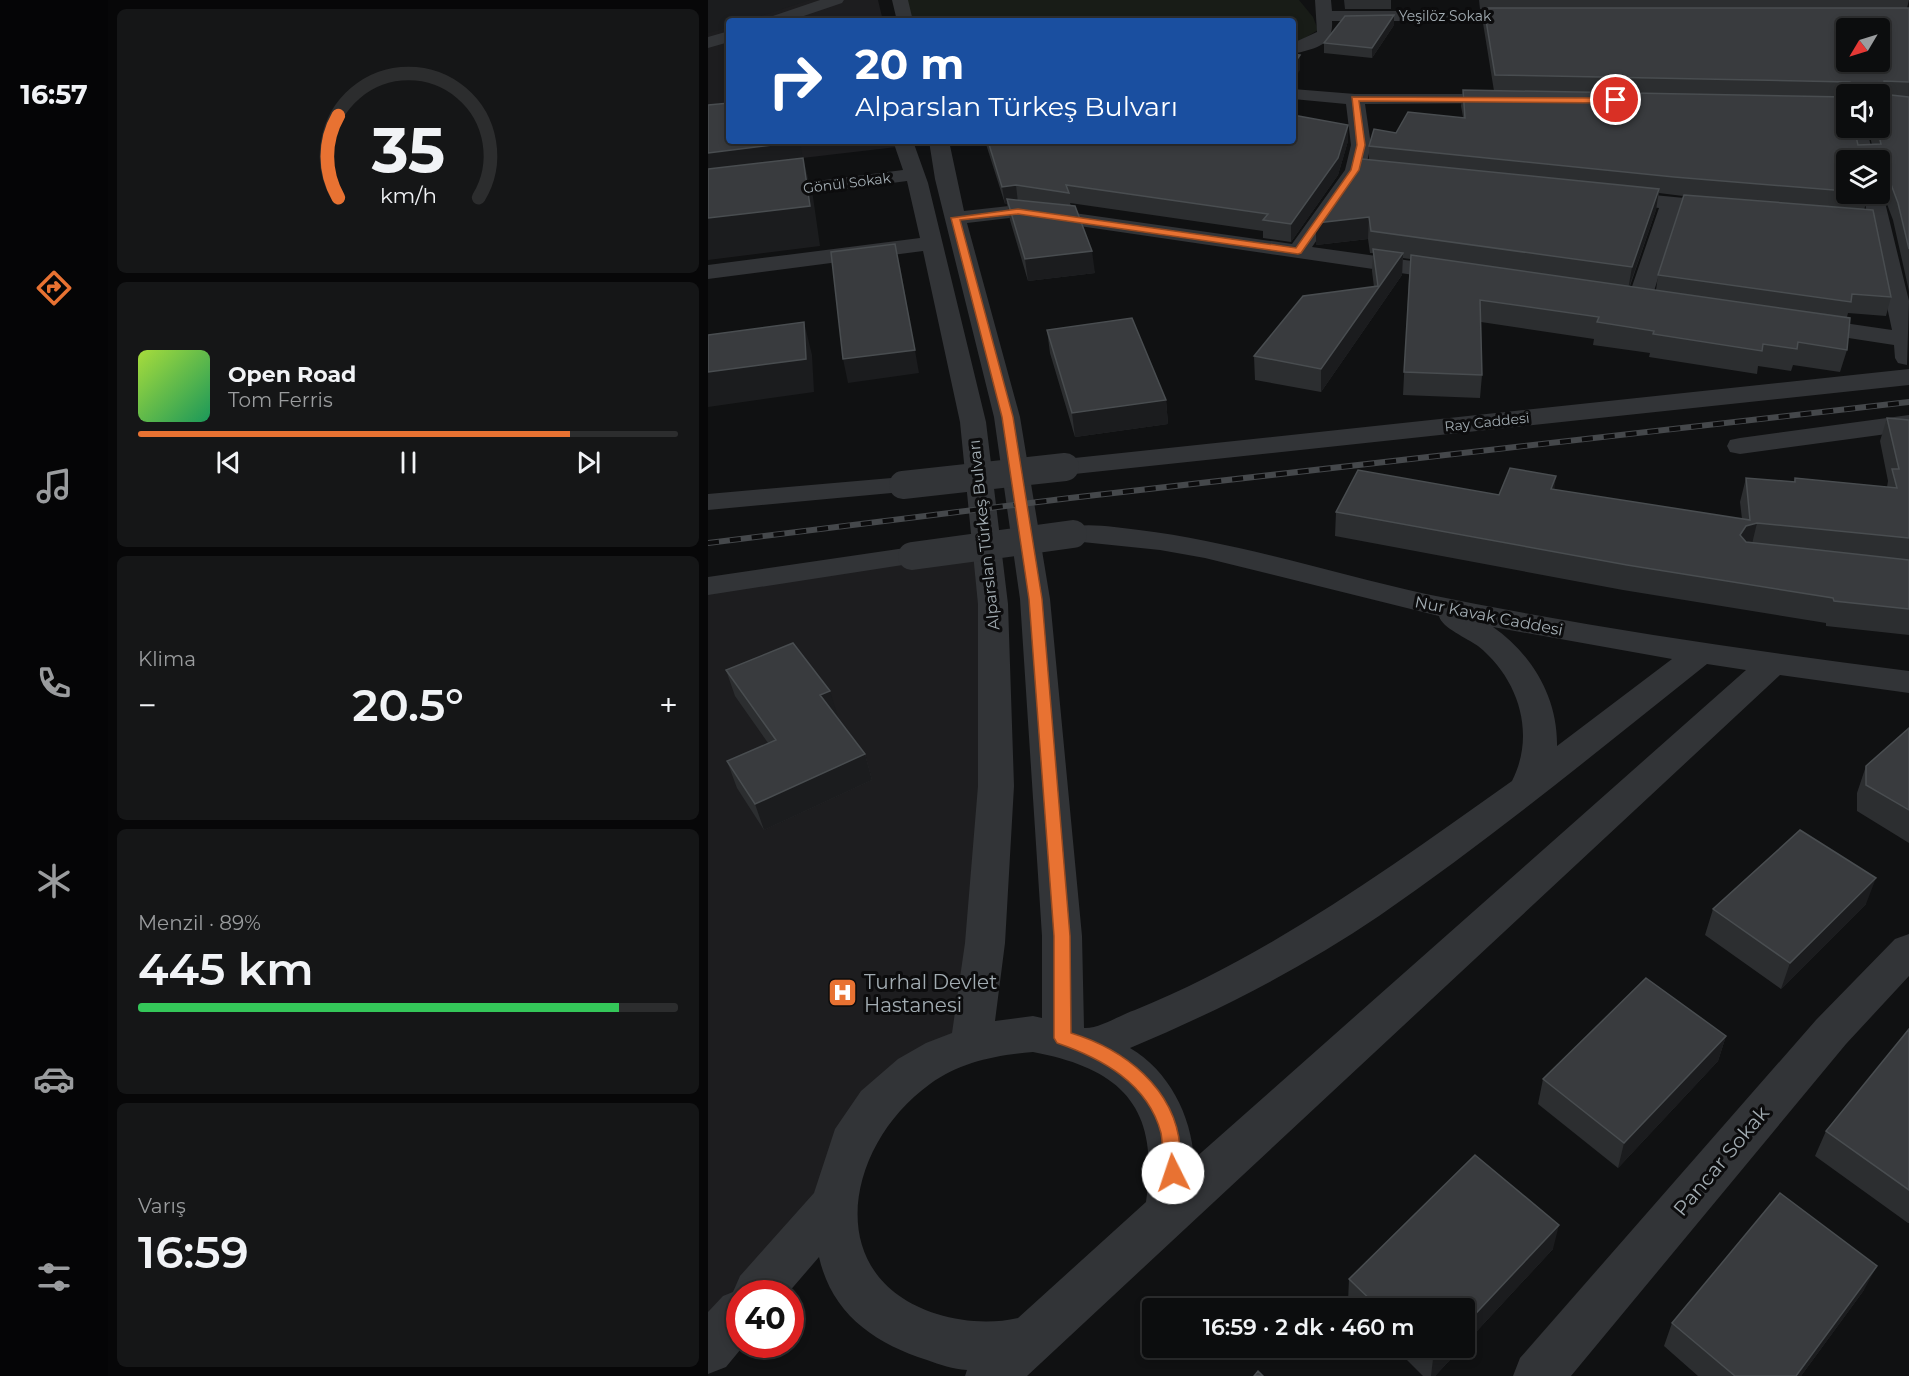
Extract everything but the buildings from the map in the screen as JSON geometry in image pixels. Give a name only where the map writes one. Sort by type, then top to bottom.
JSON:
[{"type":"street","points":[[782,18],[836,0]]},
{"type":"street","points":[[900,0],[904,18]]},
{"type":"street","name":"Yeşilöz Sokak","points":[[1296,48],[1324,36],[1327,31],[1323,8],[1548,16]]},
{"type":"street","points":[[708,43],[726,37]]},
{"type":"street","points":[[1296,94],[1355,99],[1526,99]]},
{"type":"street","points":[[1298,251],[1355,170],[1361,145],[1355,99]]},
{"type":"street","points":[[1337,123],[1359,126]]},
{"type":"street","name":"Alparslan Türkeş Bulvarı","points":[[904,144],[915,174],[973,422],[993,604],[996,786],[986,943],[971,1044]]},
{"type":"street","points":[[939,144],[945,179],[1007,417],[1035,599],[1062,936],[1076,1042]]},
{"type":"street","points":[[1355,170],[1378,172]]},
{"type":"street","name":"Gönül Sokak","points":[[708,201],[915,174]]},
{"type":"street","points":[[1589,195],[1740,209]]},
{"type":"street","points":[[1640,301],[1671,203]]},
{"type":"street","points":[[1876,204],[1900,275],[1909,377]]},
{"type":"street","points":[[955,218],[1018,211],[1474,277]]},
{"type":"street","points":[[1857,219],[1880,221]]},
{"type":"street","points":[[708,272],[932,243]]},
{"type":"street","points":[[1616,297],[1663,304]]},
{"type":"street","points":[[1778,321],[1906,339]]},
{"type":"street","name":"Ray Caddesi","points":[[708,502],[903,486],[1065,466],[1909,377]]},
{"type":"street","points":[[1740,446],[1909,423]]},
{"type":"street","name":"Nur Kavak Caddesi","points":[[708,586],[1073,534],[1127,537],[1172,544],[1423,603],[1603,638],[1699,654],[1909,682]]},
{"type":"street","points":[[1423,603],[1458,618],[1490,639],[1515,664],[1533,693],[1541,724],[1539,757],[1526,789]]},
{"type":"street","points":[[1076,1042],[1183,1008],[1279,957],[1364,906],[1526,789],[1699,654]]},
{"type":"street","points":[[990,1376],[1773,664]]},
{"type":"street","name":"Pancar Sokak","points":[[1538,1376],[1831,1032],[1909,950]]},
{"type":"street","points":[[1029,1340],[995,1346],[961,1346],[928,1340],[899,1327],[874,1310],[855,1287],[841,1262],[834,1234],[833,1205],[838,1174],[849,1144],[866,1117],[888,1093],[913,1072],[941,1055],[971,1044],[1002,1036],[1033,1034],[1076,1042],[1132,1072],[1149,1090],[1162,1111],[1170,1134],[1174,1159],[1173,1186],[1167,1213]]},
{"type":"street","points":[[768,1280],[833,1205]]},
{"type":"street","points":[[708,1349],[726,1329]]},
{"type":"shaded area","points":[[708,0],[878,0],[882,18],[726,18],[726,144],[904,144],[905,146],[708,169]]},
{"type":"shaded area","points":[[900,0],[1299,0],[1313,17],[1318,30],[1296,43],[1296,18],[904,18]]},
{"type":"shaded area","name":"Turhal Devlet Hastanesi","points":[[987,545],[971,1044],[941,1055],[751,1280],[726,1280],[726,1318],[708,1349],[708,586]]},
{"type":"railway","points":[[708,543],[1070,498],[1909,402]]},
{"type":"place","name":"Turhal Devlet Hastanesi","points":[[843,993]]},
{"type":"route","points":[[1173,1173],[1174,1159],[1170,1134],[1162,1111],[1149,1090],[1132,1072],[1112,1058],[1090,1046],[1063,1038],[1062,936],[1035,599],[1007,417],[955,218],[1018,211],[1298,251],[1355,170],[1361,145],[1355,99],[1616,100]]}]
